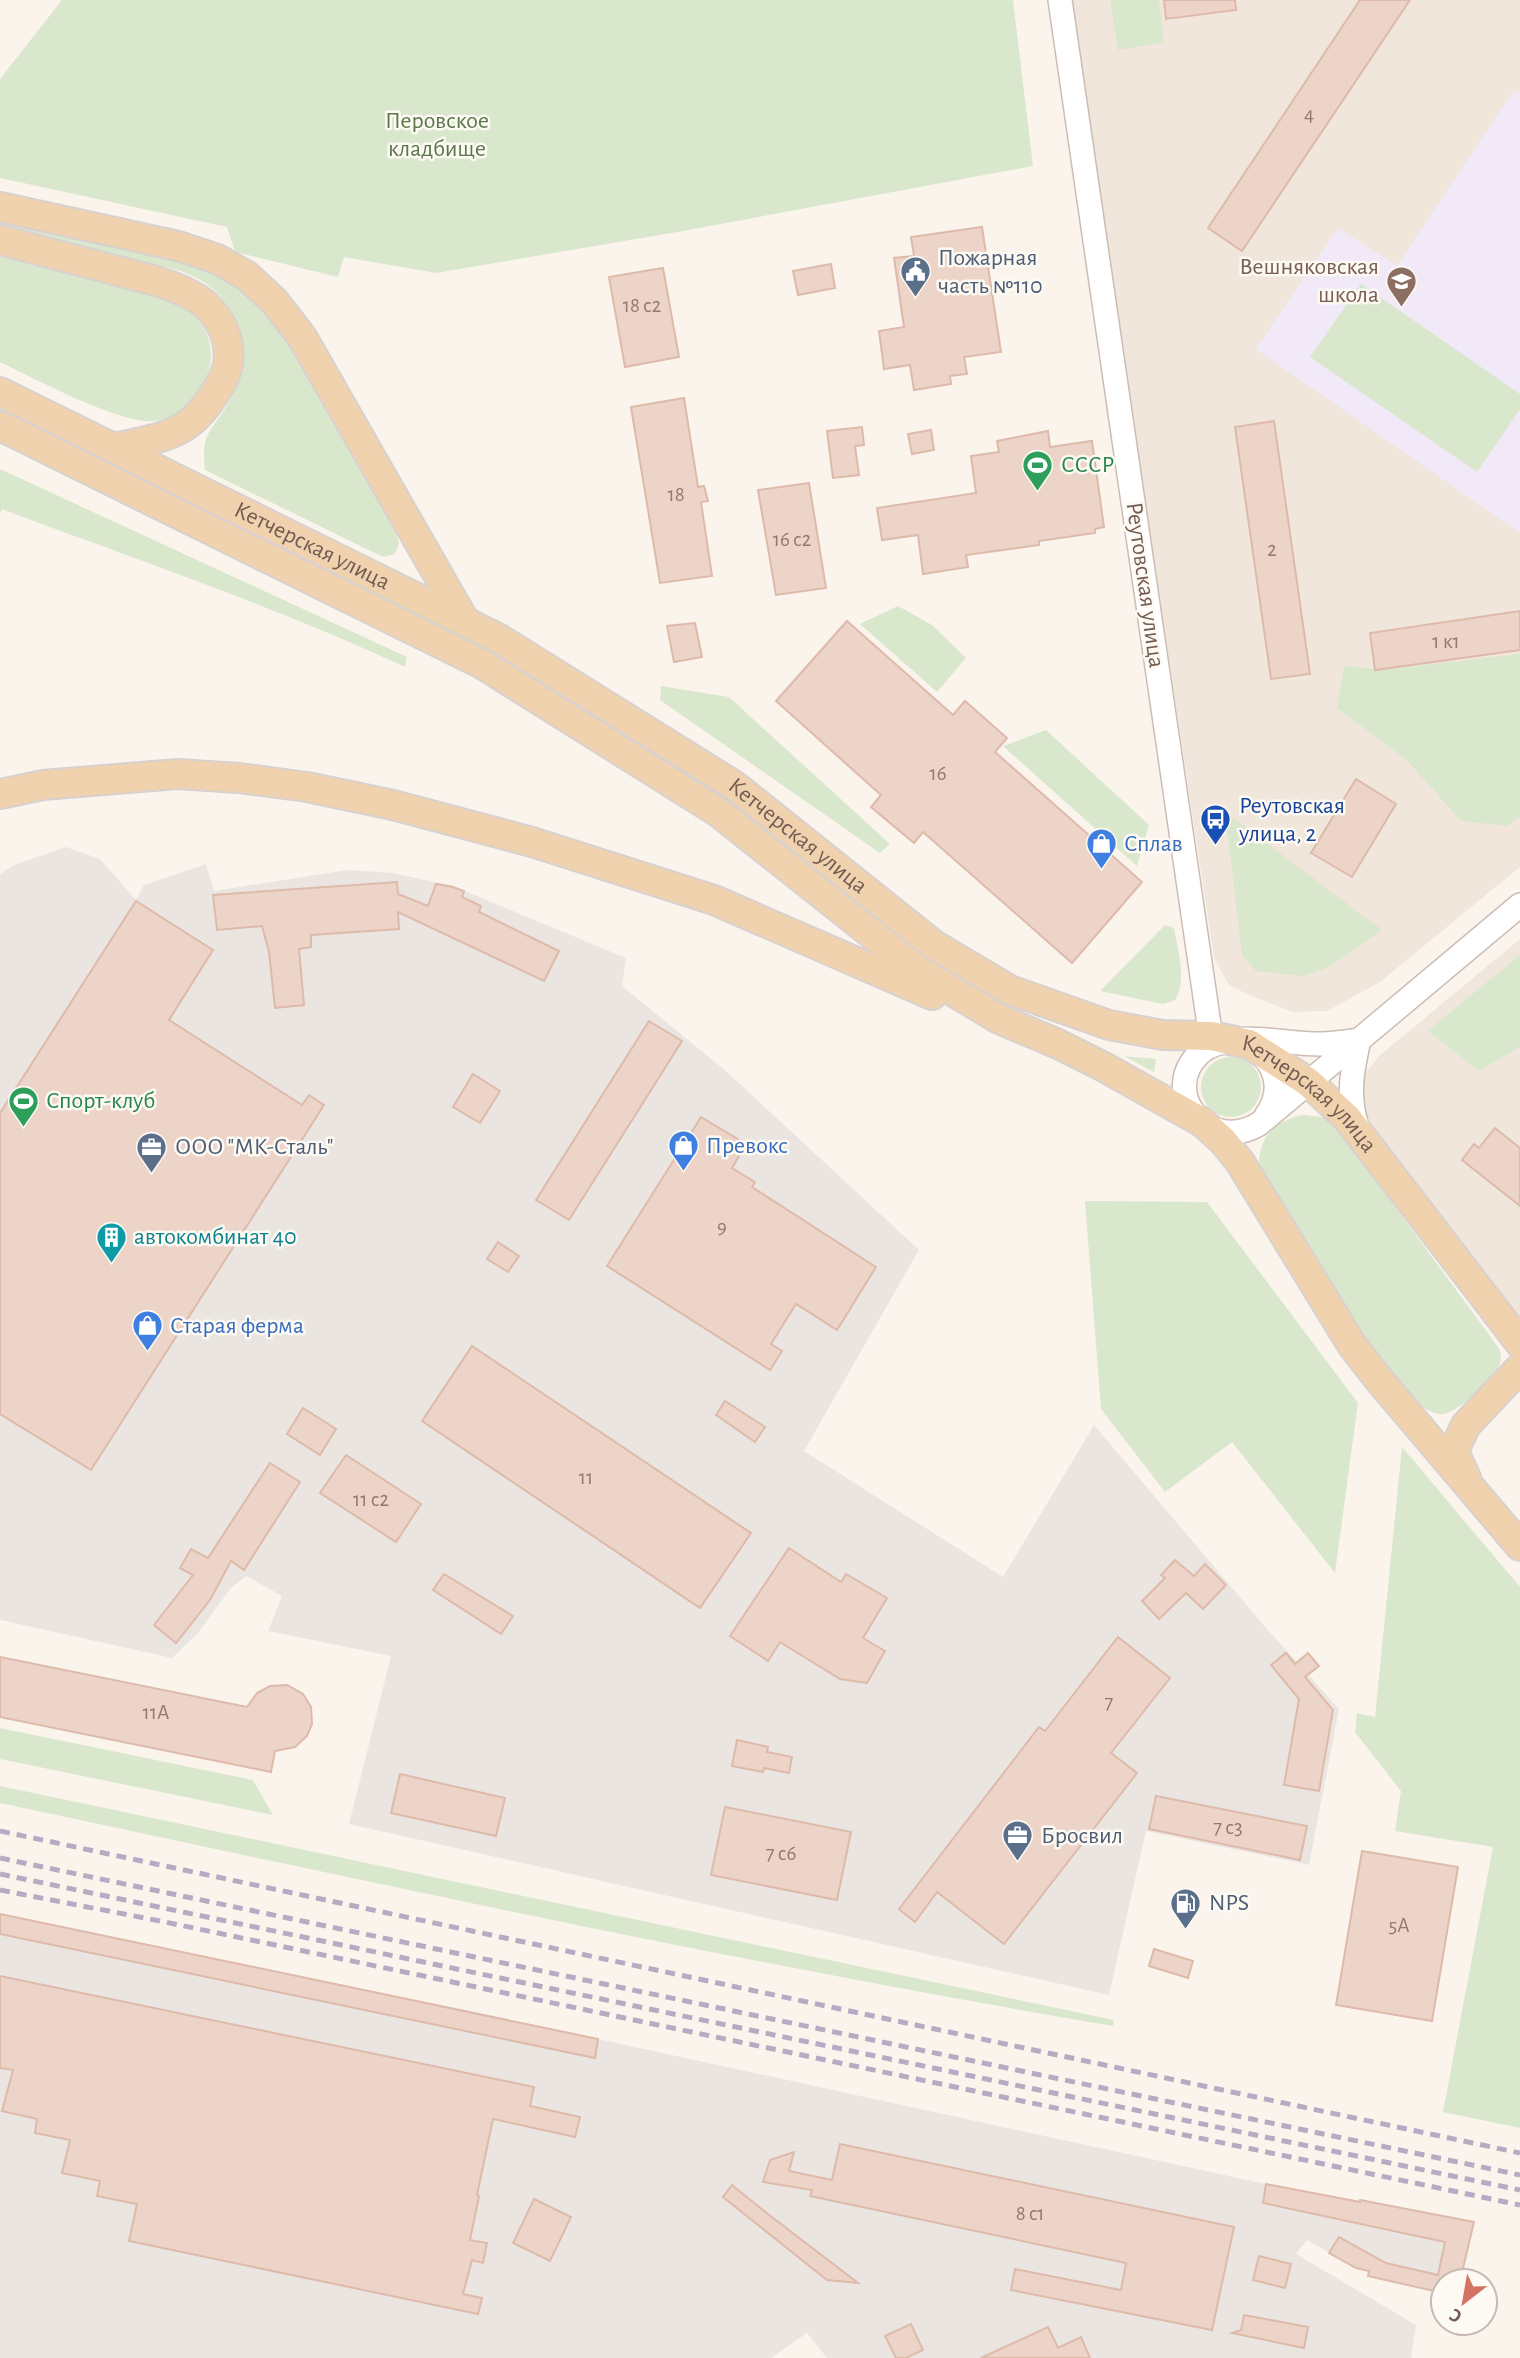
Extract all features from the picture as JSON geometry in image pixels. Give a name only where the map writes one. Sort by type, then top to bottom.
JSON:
[{"type":"main road","points":[[0,207],[178,246],[217,259],[247,276],[274,301],[302,337],[465,622]]},
{"type":"main road","points":[[0,240],[162,283],[193,295],[213,312],[225,333],[229,355],[225,376],[199,417],[165,436],[114,448]]},
{"type":"main road","name":"Кетчерская улица","points":[[0,392],[498,638],[735,786],[934,945],[1010,990],[1109,1025],[1230,1043],[1308,1082],[1332,1102],[1359,1133],[1520,1343]]},
{"type":"main road","name":"Кетчерская улица","points":[[0,426],[482,664],[718,812],[916,969],[999,1019],[1104,1067],[1202,1122],[1223,1141],[1240,1162],[1352,1346],[1520,1545]]},
{"type":"main road","points":[[0,794],[43,785],[177,774],[239,778],[307,787],[393,805],[532,842],[714,900],[929,994],[999,1019]]},
{"type":"main road","name":"Кетчерская улица","points":[[1480,1498],[1455,1454],[1461,1435],[1475,1416],[1520,1368]]},
{"type":"main road","name":"Кетчерская улица","points":[[1407,1413],[1425,1425],[1443,1429],[1460,1426],[1475,1416]]},
{"type":"street","name":"Реутовская улица","points":[[1060,0],[1230,1043]]},
{"type":"street","points":[[1359,1040],[1322,1044],[1268,1040],[1230,1043],[1199,1053],[1186,1077],[1187,1101],[1192,1112],[1213,1129],[1241,1132],[1259,1124],[1520,905]]},
{"type":"street","points":[[1359,1040],[1352,1067],[1350,1096],[1351,1111],[1359,1133]]},
{"type":"street","points":[[1230,1043],[1269,1062],[1274,1072],[1277,1091],[1271,1110],[1259,1124]]},
{"type":"shaded area","points":[[1070,0],[1520,0],[1520,867],[1380,982],[1327,1011],[1293,1012],[1251,996],[1229,985],[1214,958]]},
{"type":"shaded area","name":"Вешняковская школа","points":[[1514,90],[1520,94],[1520,533],[1256,349],[1338,228],[1397,266]]},
{"type":"shaded area","points":[[66,847],[100,859],[136,900],[144,885],[206,864],[214,891],[347,870],[393,873],[453,886],[626,958],[622,986],[726,1071],[919,1250],[804,1451],[1003,1577],[1094,1425],[1267,1629],[1339,1709],[1309,1865],[1146,1831],[1109,1995],[349,1824],[391,1656],[268,1631],[282,1596],[246,1576],[231,1588],[198,1633],[172,1658],[0,1620],[0,874],[14,865]]},
{"type":"shaded area","points":[[1520,939],[1520,1323],[1356,1110],[1361,1079],[1378,1057]]},
{"type":"shaded area","points":[[0,1914],[598,2039],[1266,2184],[1474,2222],[1464,2267],[1429,2267],[1429,2290],[1368,2276],[1368,2271],[1356,2268],[1307,2240],[1296,2254],[1416,2325],[1411,2358],[827,2358],[807,2333],[771,2358],[0,2358]]},
{"type":"green space","name":"Перовское кладбище","points":[[62,0],[1013,0],[1033,166],[683,231],[436,273],[344,257],[338,277],[235,252],[227,227],[0,178],[0,79]]},
{"type":"green space","points":[[1110,0],[1159,0],[1164,42],[1118,50]]},
{"type":"green space","points":[[0,217],[179,257],[237,283],[266,307],[292,341],[394,524],[399,543],[395,554],[383,557],[205,470],[206,440],[229,402],[241,370],[241,338],[229,308],[218,294],[202,281],[181,271],[0,229]]},
{"type":"green space","points":[[0,253],[154,294],[188,310],[200,321],[211,350],[210,366],[198,395],[174,416],[153,421],[138,420],[76,399],[0,362]]},
{"type":"green space","points":[[1361,284],[1520,394],[1520,409],[1477,472],[1310,357]]},
{"type":"green space","points":[[0,469],[407,657],[405,667],[205,584],[2,509],[0,514]]},
{"type":"green space","points":[[898,606],[932,625],[966,658],[937,692],[860,624]]},
{"type":"green space","points":[[1520,654],[1520,816],[1508,826],[1461,821],[1406,759],[1337,708],[1344,666],[1383,670]]},
{"type":"green space","points":[[661,686],[729,697],[890,844],[880,853],[660,700]]},
{"type":"green space","points":[[1046,730],[1149,825],[1137,866],[1003,746]]},
{"type":"green space","points":[[1225,812],[1382,930],[1329,967],[1303,976],[1256,971],[1242,955]]},
{"type":"green space","points":[[1165,925],[1174,928],[1180,964],[1181,983],[1175,1000],[1163,1004],[1100,991]]},
{"type":"green space","points":[[1520,955],[1520,1047],[1479,1071],[1428,1031]]},
{"type":"green space","points":[[1124,1056],[1156,1059],[1154,1072]]},
{"type":"green space","points":[[1231,1057],[1248,1062],[1256,1070],[1261,1087],[1256,1104],[1248,1112],[1231,1117],[1214,1112],[1206,1104],[1201,1087],[1206,1070],[1214,1062]]},
{"type":"green space","points":[[1303,1115],[1323,1117],[1338,1129],[1498,1347],[1501,1359],[1492,1376],[1461,1405],[1447,1413],[1440,1414],[1421,1406],[1363,1337],[1260,1172],[1261,1151],[1269,1134],[1283,1122]]},
{"type":"green space","points":[[1085,1201],[1207,1202],[1358,1403],[1335,1573],[1232,1442],[1165,1492],[1101,1409]]},
{"type":"green space","points":[[1402,1447],[1520,1587],[1520,2128],[1443,2112],[1493,1847],[1395,1831],[1401,1791],[1355,1732],[1357,1713],[1375,1717]]},
{"type":"green space","points":[[0,1728],[253,1780],[273,1815],[0,1759]]},
{"type":"green space","points":[[0,1786],[1114,2020],[1113,2026],[694,1949],[0,1803]]},
{"type":"building","points":[[1164,0],[1235,0],[1236,10],[1166,19]]},
{"type":"building","points":[[1360,0],[1410,0],[1242,251],[1208,228]]},
{"type":"building","points":[[982,227],[1001,352],[964,357],[967,374],[950,376],[951,384],[914,390],[910,365],[884,369],[879,331],[904,327],[894,258],[914,256],[911,237]]},
{"type":"building","points":[[831,264],[835,288],[798,295],[793,271]]},
{"type":"building","points":[[663,268],[679,357],[625,367],[609,277]]},
{"type":"building","points":[[684,398],[698,487],[704,486],[708,501],[701,502],[712,576],[660,583],[631,407]]},
{"type":"building","points":[[1274,421],[1310,674],[1271,679],[1235,427]]},
{"type":"building","points":[[862,427],[864,445],[855,446],[859,475],[833,478],[827,431]]},
{"type":"building","points":[[931,430],[934,450],[912,454],[908,434]]},
{"type":"building","name":"СССР","points":[[1048,431],[1050,447],[1092,441],[1104,527],[1095,529],[1095,533],[1039,541],[1039,545],[966,555],[968,567],[923,574],[918,535],[882,540],[877,508],[976,493],[971,456],[999,452],[997,441]]},
{"type":"building","points":[[809,483],[826,588],[776,595],[758,490]]},
{"type":"building","points":[[1520,611],[1520,650],[1375,670],[1370,633]]},
{"type":"building","points":[[847,621],[953,715],[965,701],[1007,738],[995,752],[1142,882],[1072,963],[923,832],[914,843],[871,807],[881,795],[776,701]]},
{"type":"building","points":[[695,623],[702,657],[674,662],[667,626]]},
{"type":"building","points":[[1356,779],[1396,804],[1352,877],[1311,853]]},
{"type":"building","points":[[397,882],[398,894],[428,906],[436,884],[464,891],[462,897],[481,906],[479,912],[559,951],[544,981],[398,912],[399,929],[311,935],[311,947],[299,949],[304,1005],[275,1008],[269,952],[262,926],[217,930],[213,895]]},
{"type":"building","name":"автокомбинат 40","points":[[136,901],[213,950],[169,1020],[302,1105],[309,1095],[324,1105],[91,1470],[0,1414],[0,1113]]},
{"type":"building","points":[[649,1021],[682,1041],[569,1220],[536,1200]]},
{"type":"building","points":[[473,1074],[500,1091],[480,1123],[453,1107]]},
{"type":"building","points":[[701,1117],[746,1144],[732,1168],[755,1182],[752,1187],[876,1267],[837,1330],[796,1304],[771,1344],[782,1351],[770,1370],[607,1266]]},
{"type":"building","points":[[1495,1128],[1520,1148],[1520,1206],[1462,1160],[1474,1144],[1479,1148]]},
{"type":"building","points":[[498,1242],[519,1256],[508,1272],[487,1259]]},
{"type":"building","points":[[472,1346],[751,1533],[700,1608],[422,1421]]},
{"type":"building","points":[[725,1401],[765,1427],[755,1442],[716,1415]]},
{"type":"building","points":[[303,1408],[336,1429],[320,1455],[287,1434]]},
{"type":"building","points":[[346,1455],[421,1504],[396,1542],[320,1493]]},
{"type":"building","points":[[270,1463],[300,1482],[244,1570],[231,1561],[210,1600],[176,1643],[154,1625],[193,1575],[180,1568],[191,1549],[208,1558]]},
{"type":"building","points":[[789,1548],[841,1582],[846,1574],[887,1598],[863,1638],[885,1651],[867,1683],[840,1679],[780,1642],[768,1661],[730,1636]]},
{"type":"building","points":[[1175,1560],[1194,1576],[1205,1564],[1226,1585],[1203,1609],[1186,1593],[1159,1619],[1142,1601],[1165,1578],[1161,1575]]},
{"type":"building","points":[[444,1574],[513,1616],[501,1634],[433,1590]]},
{"type":"building","points":[[1118,1637],[1170,1678],[1111,1753],[1137,1773],[1004,1944],[937,1892],[915,1922],[899,1909],[1039,1727],[1045,1731]]},
{"type":"building","points":[[1286,1653],[1295,1664],[1308,1653],[1319,1666],[1305,1677],[1333,1710],[1319,1791],[1284,1785],[1299,1699],[1271,1665]]},
{"type":"building","points":[[0,1657],[247,1707],[257,1693],[270,1686],[287,1685],[303,1694],[311,1707],[312,1724],[307,1736],[295,1747],[275,1751],[271,1772],[0,1717]]},
{"type":"building","points":[[737,1740],[768,1747],[767,1752],[792,1757],[789,1773],[764,1768],[763,1772],[732,1766]]},
{"type":"building","points":[[400,1774],[505,1798],[496,1836],[391,1813]]},
{"type":"building","points":[[1156,1796],[1307,1826],[1300,1860],[1149,1829]]},
{"type":"building","points":[[725,1807],[851,1832],[837,1900],[711,1875]]},
{"type":"building","points":[[1362,1851],[1458,1867],[1432,2021],[1336,2005]]},
{"type":"building","points":[[0,1914],[598,2039],[595,2058],[0,1934]]},
{"type":"building","points":[[1154,1949],[1193,1961],[1188,1978],[1149,1966]]},
{"type":"building","points":[[0,1976],[534,2087],[530,2106],[580,2117],[575,2137],[493,2119],[470,2240],[487,2243],[483,2263],[472,2260],[463,2294],[482,2298],[478,2314],[129,2241],[137,2204],[97,2196],[100,2181],[62,2173],[70,2140],[35,2133],[37,2119],[2,2111],[13,2070],[0,2068]]},
{"type":"building","points":[[840,2144],[1234,2227],[1212,2330],[1011,2290],[1015,2269],[1121,2290],[1126,2263],[810,2196],[812,2190],[763,2182],[770,2160],[794,2152],[789,2171],[832,2180]]},
{"type":"building","points":[[1266,2184],[1474,2222],[1463,2267],[1440,2267],[1445,2242],[1263,2203]]},
{"type":"building","points":[[732,2185],[858,2283],[827,2280],[723,2197]]},
{"type":"building","points":[[534,2199],[571,2217],[550,2261],[513,2243]]},
{"type":"building","points":[[1339,2237],[1386,2263],[1429,2273],[1429,2290],[1368,2276],[1369,2271],[1356,2268],[1329,2253]]},
{"type":"building","points":[[1259,2256],[1291,2264],[1285,2288],[1253,2280]]},
{"type":"building","points":[[1244,2315],[1308,2327],[1304,2348],[1232,2333],[1241,2330]]},
{"type":"building","points":[[911,2324],[923,2350],[906,2358],[896,2358],[885,2336]]},
{"type":"building","points":[[1048,2327],[1058,2348],[1081,2337],[1090,2358],[981,2358]]},
{"type":"railway","points":[[0,1831],[1520,2153]]},
{"type":"railway","points":[[0,1858],[1520,2175]]},
{"type":"railway","points":[[0,1874],[1520,2190]]},
{"type":"railway","points":[[0,1890],[165,1922],[1520,2205]]},
{"type":"place","name":"Пожарная часть №110","points":[[915,299]]},
{"type":"place","name":"Вешняковская школа","points":[[1402,308]]},
{"type":"place","name":"СССР","points":[[1038,492]]},
{"type":"place","name":"Реутовская улица, 2","points":[[1216,847]]},
{"type":"place","name":"Сплав","points":[[1101,871]]},
{"type":"place","name":"Спорт-клуб","points":[[23,1128]]},
{"type":"place","name":"Превокс","points":[[683,1173]]},
{"type":"place","name":"ООО \"МК-Сталь\"","points":[[152,1174]]},
{"type":"place","name":"автокомбинат 40","points":[[111,1264]]},
{"type":"place","name":"Старая ферма","points":[[147,1353]]},
{"type":"place","name":"Бросвил","points":[[1018,1863]]},
{"type":"place","name":"NPS","points":[[1186,1930]]}]
